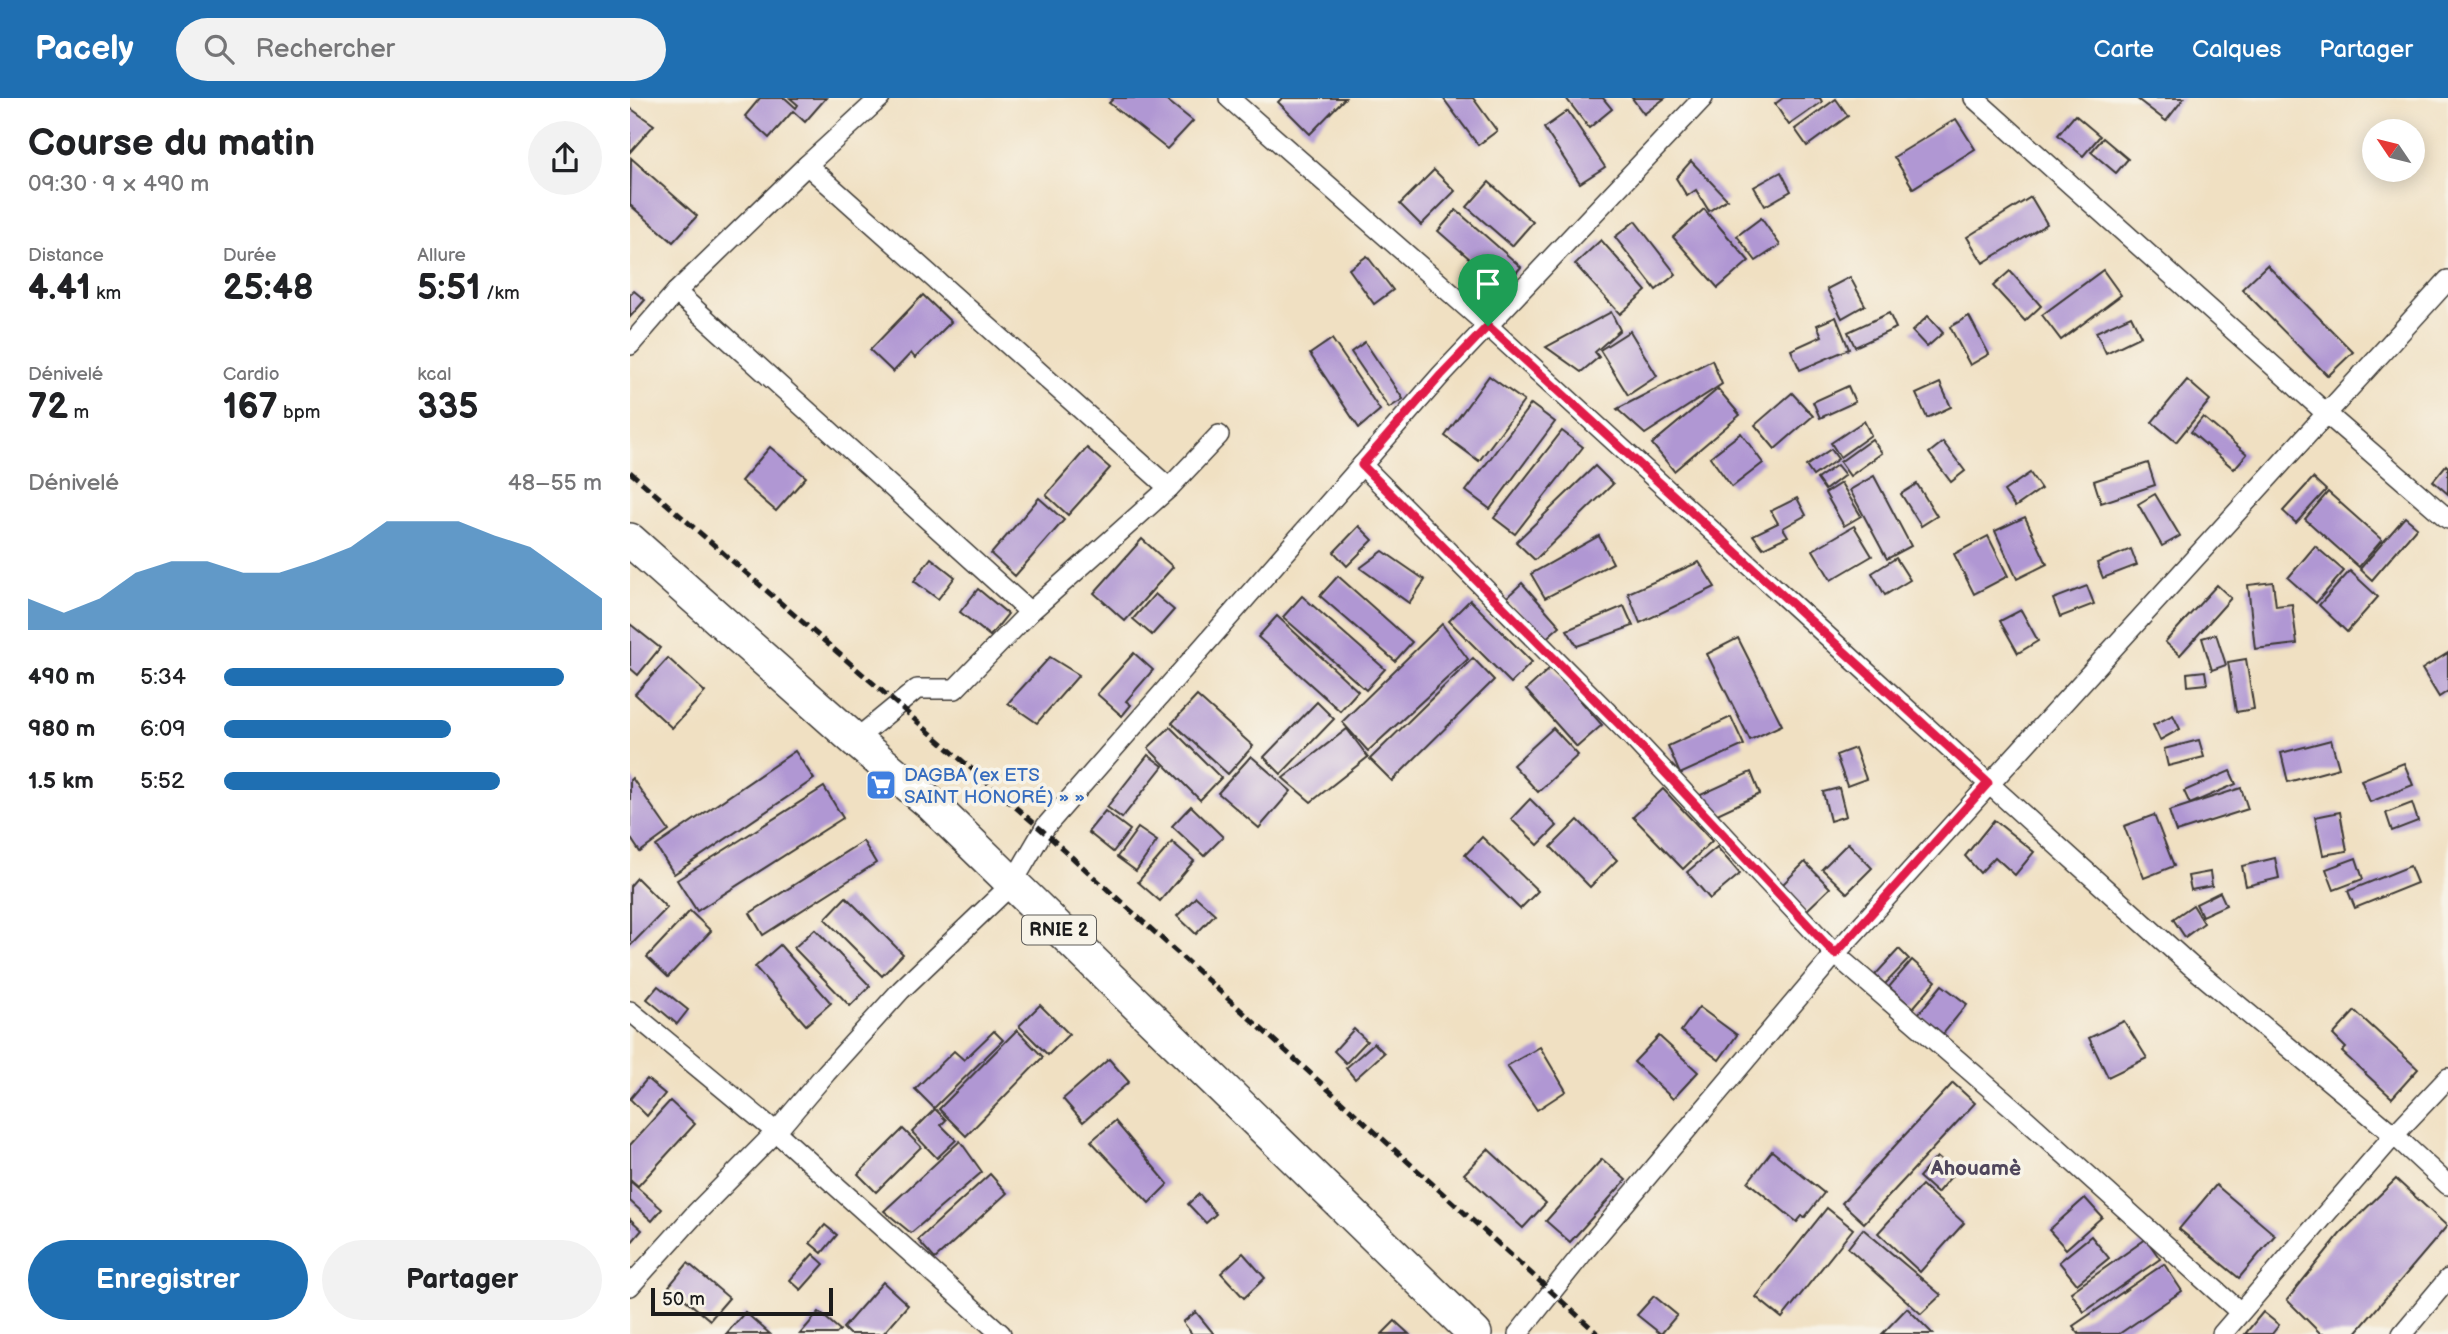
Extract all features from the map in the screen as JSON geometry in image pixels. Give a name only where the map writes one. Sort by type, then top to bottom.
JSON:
[{"type":"highway","name":"RNIE 2","points":[[630,540],[932,805],[1475,1334]]},
{"type":"street","points":[[630,345],[676,292],[880,98]]},
{"type":"street","points":[[1229,98],[1488,326],[2190,965],[2394,1135],[2448,1185]]},
{"type":"street","points":[[630,1286],[697,1212],[776,1132],[901,990],[1012,884],[1046,826],[1441,375],[1703,98]]},
{"type":"street","points":[[1974,98],[2448,519]]},
{"type":"street","points":[[807,165],[1169,488]]},
{"type":"street","points":[[1518,1334],[1582,1254],[1835,954],[2448,280]]},
{"type":"street","points":[[676,292],[1030,612]]},
{"type":"street","points":[[855,740],[916,689],[955,690],[1030,612],[1169,488],[1219,435]]},
{"type":"street","points":[[1362,465],[1632,737],[1835,954],[2020,1114],[2240,1312]]},
{"type":"street","points":[[630,1011],[776,1132],[1001,1334]]},
{"type":"street","points":[[2222,1334],[2394,1135],[2448,1079]]},
{"type":"street","points":[[2402,1334],[2448,1279]]},
{"type":"building","points":[[760,98],[785,98],[796,108],[798,105],[790,98],[826,98],[805,122],[793,111],[769,138],[745,116]]},
{"type":"building","points":[[1114,98],[1164,98],[1193,121],[1167,149],[1109,103]]},
{"type":"building","points":[[1282,98],[1345,98],[1310,134],[1278,102]]},
{"type":"building","points":[[1443,98],[1473,98],[1497,131],[1478,145]]},
{"type":"building","points":[[1566,98],[1603,98],[1612,109],[1589,128]]},
{"type":"building","points":[[1632,98],[1665,98],[1644,114]]},
{"type":"building","points":[[1783,98],[1820,98],[1822,102],[1789,125],[1775,104]]},
{"type":"building","points":[[2136,98],[2184,98],[2166,121]]},
{"type":"building","points":[[1836,99],[1848,116],[1807,146],[1795,129]]},
{"type":"building","points":[[630,108],[654,125],[630,152]]},
{"type":"building","points":[[1568,111],[1605,167],[1580,183],[1544,128]]},
{"type":"building","points":[[2075,115],[2100,136],[2083,156],[2058,135]]},
{"type":"building","points":[[1956,119],[1975,149],[1913,188],[1894,157]]},
{"type":"building","points":[[2103,138],[2128,159],[2116,173],[2091,152]]},
{"type":"building","points":[[631,158],[697,216],[673,242],[630,205]]},
{"type":"building","points":[[1691,161],[1727,199],[1709,211],[1696,190],[1687,196],[1676,178]]},
{"type":"building","points":[[1434,170],[1455,191],[1421,225],[1400,204]]},
{"type":"building","points":[[1781,172],[1791,191],[1765,206],[1754,187]]},
{"type":"building","points":[[1489,182],[1533,222],[1512,246],[1467,207]]},
{"type":"building","points":[[2031,197],[2047,224],[1983,263],[1967,237]]},
{"type":"building","points":[[1704,209],[1749,261],[1718,288],[1673,237]]},
{"type":"building","points":[[1456,210],[1521,267],[1503,288],[1438,231]]},
{"type":"building","points":[[1761,218],[1780,245],[1756,261],[1737,236]]},
{"type":"building","points":[[1635,221],[1676,274],[1656,290],[1615,237]]},
{"type":"building","points":[[1601,240],[1646,291],[1620,314],[1575,264]]},
{"type":"building","points":[[1367,256],[1393,290],[1374,304],[1349,269]]},
{"type":"building","points":[[2267,265],[2353,352],[2328,376],[2242,289]]},
{"type":"building","points":[[2103,270],[2121,295],[2061,340],[2042,315]]},
{"type":"building","points":[[2010,271],[2041,306],[2025,321],[1993,286]]},
{"type":"building","points":[[1850,277],[1865,305],[1842,318],[1827,289]]},
{"type":"building","points":[[634,291],[645,300],[630,317],[630,295]]},
{"type":"building","points":[[923,295],[951,322],[915,358],[911,353],[893,372],[870,350]]},
{"type":"building","points":[[1611,312],[1620,330],[1595,352],[1599,357],[1581,372],[1546,347]]},
{"type":"building","points":[[1889,313],[1896,328],[1855,347],[1848,332]]},
{"type":"building","points":[[1928,316],[1943,333],[1927,347],[1912,331]]},
{"type":"building","points":[[1969,316],[1989,354],[1970,365],[1950,327]]},
{"type":"building","points":[[2131,316],[2141,336],[2106,353],[2096,332]]},
{"type":"building","points":[[1836,317],[1849,349],[1800,370],[1791,350],[1822,336],[1817,325]]},
{"type":"building","points":[[1630,331],[1657,376],[1628,395],[1600,350]]},
{"type":"building","points":[[1332,339],[1380,410],[1359,428],[1310,354]]},
{"type":"building","points":[[1365,342],[1403,399],[1389,408],[1351,352]]},
{"type":"building","points":[[1712,360],[1722,384],[1645,434],[1617,409]]},
{"type":"building","points":[[1489,376],[1524,401],[1479,461],[1445,436]]},
{"type":"building","points":[[2187,380],[2210,400],[2176,442],[2152,422]]},
{"type":"building","points":[[1940,383],[1951,407],[1927,418],[1916,394]]},
{"type":"building","points":[[1848,386],[1855,402],[1820,418],[1813,402]]},
{"type":"building","points":[[1718,389],[1740,415],[1674,471],[1652,444]]},
{"type":"building","points":[[1792,393],[1813,416],[1775,449],[1755,425]]},
{"type":"building","points":[[1531,404],[1555,422],[1490,509],[1466,491]]},
{"type":"building","points":[[2203,417],[2247,454],[2234,469],[2191,432]]},
{"type":"building","points":[[1864,421],[1871,435],[1840,457],[1831,443]]},
{"type":"building","points":[[1562,431],[1583,447],[1515,534],[1494,518]]},
{"type":"building","points":[[1741,433],[1763,463],[1732,487],[1710,457]]},
{"type":"building","points":[[1872,439],[1882,453],[1850,476],[1840,462]]},
{"type":"building","points":[[1943,442],[1965,471],[1951,482],[1929,453]]},
{"type":"building","points":[[770,447],[806,477],[776,511],[741,481]]},
{"type":"building","points":[[1087,448],[1110,468],[1068,515],[1046,495]]},
{"type":"building","points":[[1831,449],[1838,459],[1813,476],[1806,466]]},
{"type":"building","points":[[2148,463],[2155,485],[2101,503],[2094,481]]},
{"type":"building","points":[[1837,465],[1845,475],[1825,490],[1817,479]]},
{"type":"building","points":[[2446,465],[2448,467],[2448,494],[2433,481]]},
{"type":"building","points":[[1595,466],[1613,484],[1535,560],[1516,542]]},
{"type":"building","points":[[2030,473],[2041,489],[2015,507],[2004,491]]},
{"type":"building","points":[[1874,476],[1911,546],[1887,559],[1850,490]]},
{"type":"building","points":[[2313,478],[2326,490],[2296,523],[2283,511]]},
{"type":"building","points":[[1841,483],[1861,516],[1844,526],[1825,493]]},
{"type":"building","points":[[1917,484],[1937,516],[1921,526],[1901,494]]},
{"type":"building","points":[[2328,492],[2382,540],[2359,567],[2305,519]]},
{"type":"building","points":[[2155,494],[2180,536],[2162,546],[2138,504]]},
{"type":"building","points":[[1039,498],[1064,520],[1015,576],[991,554]]},
{"type":"building","points":[[1797,498],[1806,515],[1783,528],[1788,536],[1763,548],[1753,535],[1778,523],[1771,511]]},
{"type":"building","points":[[2025,517],[2047,564],[2017,579],[1995,531]]},
{"type":"building","points":[[2405,517],[2417,527],[2372,580],[2360,569]]},
{"type":"building","points":[[1359,526],[1373,540],[1347,566],[1334,552]]},
{"type":"building","points":[[1854,526],[1872,556],[1831,580],[1813,550]]},
{"type":"building","points":[[1599,536],[1613,563],[1545,598],[1531,574]]},
{"type":"building","points":[[1988,536],[2008,576],[1974,594],[1954,554]]},
{"type":"building","points":[[1142,539],[1173,567],[1125,621],[1094,593]]},
{"type":"building","points":[[2315,546],[2344,571],[2316,603],[2288,578]]},
{"type":"building","points":[[2131,549],[2137,565],[2103,578],[2097,563]]},
{"type":"building","points":[[1383,551],[1425,580],[1409,603],[1360,568]]},
{"type":"building","points":[[931,558],[955,577],[938,599],[914,581]]},
{"type":"building","points":[[1896,558],[1910,580],[1885,595],[1872,573]]},
{"type":"building","points":[[1699,562],[1715,587],[1640,623],[1628,593]]},
{"type":"building","points":[[2350,571],[2378,597],[2347,632],[2319,605]]},
{"type":"building","points":[[1338,576],[1412,642],[1395,661],[1320,596]]},
{"type":"building","points":[[2273,582],[2276,606],[2292,604],[2297,644],[2255,649],[2248,585]]},
{"type":"building","points":[[1522,583],[1560,626],[1544,640],[1506,598]]},
{"type":"building","points":[[2217,585],[2231,598],[2180,655],[2165,642]]},
{"type":"building","points":[[2087,586],[2094,604],[2060,617],[2053,599]]},
{"type":"building","points":[[978,589],[1008,614],[990,636],[960,612]]},
{"type":"building","points":[[1155,594],[1174,610],[1152,635],[1133,619]]},
{"type":"building","points":[[1302,596],[1385,669],[1366,690],[1283,617]]},
{"type":"building","points":[[1470,600],[1532,662],[1511,683],[1449,621]]},
{"type":"building","points":[[1624,606],[1633,626],[1577,646],[1567,630]]},
{"type":"building","points":[[2021,610],[2038,641],[2018,653],[2000,621]]},
{"type":"building","points":[[1277,616],[1358,691],[1340,711],[1258,637]]},
{"type":"building","points":[[630,624],[660,648],[638,675],[630,668]]},
{"type":"building","points":[[1442,624],[1468,659],[1368,751],[1342,722]]},
{"type":"building","points":[[2216,634],[2226,665],[2212,670],[2202,638]]},
{"type":"building","points":[[1738,638],[1782,725],[1750,740],[1707,654]]},
{"type":"building","points":[[1134,653],[1153,670],[1126,701],[1131,705],[1122,716],[1097,694]]},
{"type":"building","points":[[2448,653],[2448,691],[2439,697],[2422,669]]},
{"type":"building","points":[[1050,657],[1079,675],[1037,723],[1008,703]]},
{"type":"building","points":[[668,658],[705,692],[672,728],[635,694]]},
{"type":"building","points":[[1473,658],[1494,680],[1392,781],[1370,759]]},
{"type":"building","points":[[2246,659],[2254,709],[2236,712],[2228,662]]},
{"type":"building","points":[[1551,667],[1602,725],[1577,747],[1526,690]]},
{"type":"building","points":[[2205,671],[2207,684],[2188,686],[2187,673]]},
{"type":"building","points":[[1197,696],[1253,746],[1228,774],[1172,723]]},
{"type":"building","points":[[1317,702],[1334,719],[1281,774],[1264,757]]},
{"type":"building","points":[[2173,715],[2180,729],[2160,740],[2153,725]]},
{"type":"building","points":[[1731,717],[1744,745],[1680,774],[1668,746]]},
{"type":"building","points":[[1170,727],[1221,778],[1200,800],[1148,748]]},
{"type":"building","points":[[1553,728],[1578,755],[1538,792],[1513,765]]},
{"type":"building","points":[[1347,729],[1368,757],[1311,802],[1283,778]]},
{"type":"building","points":[[2199,740],[2204,757],[2168,766],[2164,749]]},
{"type":"building","points":[[2331,740],[2339,768],[2288,782],[2281,753]]},
{"type":"building","points":[[1855,748],[1866,779],[1847,786],[1836,755]]},
{"type":"building","points":[[795,751],[814,779],[674,874],[656,846]]},
{"type":"building","points":[[1148,755],[1163,766],[1122,818],[1107,807]]},
{"type":"building","points":[[1251,756],[1291,791],[1259,828],[1218,793]]},
{"type":"building","points":[[2404,763],[2413,785],[2370,802],[2361,780]]},
{"type":"building","points":[[2230,771],[2236,784],[2190,804],[2184,791]]},
{"type":"building","points":[[1751,772],[1760,794],[1713,816],[1696,797]]},
{"type":"building","points":[[632,778],[669,831],[640,852],[630,837]]},
{"type":"building","points":[[824,787],[843,818],[697,911],[677,880]]},
{"type":"building","points":[[1839,788],[1846,816],[1830,821],[1823,792]]},
{"type":"building","points":[[2241,788],[2248,809],[2176,832],[2169,811]]},
{"type":"building","points":[[1663,789],[1712,841],[1683,869],[1633,817]]},
{"type":"building","points":[[1530,799],[1557,826],[1538,845],[1511,819]]},
{"type":"building","points":[[2412,803],[2418,821],[2392,831],[2386,813]]},
{"type":"building","points":[[1191,806],[1223,837],[1204,856],[1172,826]]},
{"type":"building","points":[[1105,811],[1130,830],[1113,852],[1088,832]]},
{"type":"building","points":[[2340,812],[2347,851],[2323,855],[2315,817]]},
{"type":"building","points":[[2154,815],[2174,866],[2144,878],[2124,826]]},
{"type":"building","points":[[1578,820],[1617,860],[1590,887],[1551,847]]},
{"type":"building","points":[[1994,820],[2034,852],[2015,875],[1995,857],[1980,873],[1965,856]]},
{"type":"building","points":[[1138,828],[1157,841],[1136,871],[1117,857]]},
{"type":"building","points":[[1482,837],[1538,891],[1520,909],[1465,855]]},
{"type":"building","points":[[863,841],[876,863],[763,935],[750,913]]},
{"type":"building","points":[[1172,842],[1194,861],[1160,901],[1138,882]]},
{"type":"building","points":[[1848,843],[1872,868],[1847,893],[1822,869]]},
{"type":"building","points":[[1717,847],[1740,874],[1710,899],[1687,872]]},
{"type":"building","points":[[2275,858],[2279,878],[2246,886],[2242,866]]},
{"type":"building","points":[[2356,858],[2363,879],[2334,890],[2326,869]]},
{"type":"building","points":[[1805,862],[1830,888],[1805,912],[1780,887]]},
{"type":"building","points":[[2410,866],[2417,883],[2355,908],[2348,891]]},
{"type":"building","points":[[2210,872],[2212,886],[2191,890],[2188,876]]},
{"type":"building","points":[[637,878],[667,908],[630,946],[630,886]]},
{"type":"building","points":[[2220,892],[2226,905],[2202,916],[2196,904]]},
{"type":"building","points":[[846,897],[903,954],[882,976],[825,919]]},
{"type":"building","points":[[1196,897],[1215,914],[1196,934],[1177,916]]},
{"type":"building","points":[[2193,905],[2204,923],[2185,937],[2173,919]]},
{"type":"building","points":[[690,911],[711,931],[668,977],[647,957]]},
{"type":"building","points":[[815,929],[870,986],[850,1006],[794,948]]},
{"type":"building","points":[[780,945],[831,1003],[806,1025],[755,967]]},
{"type":"building","points":[[1899,949],[1909,959],[1885,984],[1875,975]]},
{"type":"building","points":[[1912,960],[1936,981],[1913,1008],[1889,987]]},
{"type":"building","points":[[1942,985],[1967,1004],[1943,1034],[1918,1014]]},
{"type":"building","points":[[658,986],[688,1010],[677,1024],[647,999]]},
{"type":"building","points":[[1040,1005],[1069,1034],[1048,1055],[1019,1026]]},
{"type":"building","points":[[1699,1007],[1737,1035],[1719,1060],[1681,1031]]},
{"type":"building","points":[[2355,1011],[2418,1069],[2392,1098],[2342,1052],[2346,1048],[2333,1035]]},
{"type":"building","points":[[2124,1021],[2147,1058],[2108,1077],[2089,1038]]},
{"type":"building","points":[[1354,1029],[1367,1041],[1346,1063],[1334,1051]]},
{"type":"building","points":[[1017,1030],[1043,1057],[966,1136],[939,1109]]},
{"type":"building","points":[[994,1031],[1003,1040],[934,1108],[915,1089],[954,1051],[964,1060]]},
{"type":"building","points":[[1659,1036],[1698,1072],[1673,1099],[1634,1062]]},
{"type":"building","points":[[1374,1043],[1384,1053],[1355,1079],[1346,1068]]},
{"type":"building","points":[[1540,1047],[1566,1091],[1537,1110],[1507,1066]]},
{"type":"building","points":[[1109,1059],[1129,1082],[1083,1122],[1063,1099]]},
{"type":"building","points":[[647,1079],[665,1094],[647,1116],[630,1099]]},
{"type":"building","points":[[1953,1083],[1975,1103],[1864,1223],[1842,1203]]},
{"type":"building","points":[[670,1101],[695,1124],[638,1186],[630,1179],[630,1145]]},
{"type":"building","points":[[935,1109],[946,1120],[941,1125],[956,1140],[937,1158],[912,1132]]},
{"type":"building","points":[[1115,1121],[1168,1184],[1149,1203],[1091,1141]]},
{"type":"building","points":[[903,1129],[921,1147],[876,1192],[858,1174]]},
{"type":"building","points":[[960,1141],[982,1172],[911,1233],[884,1211]]},
{"type":"building","points":[[1488,1149],[1546,1203],[1523,1228],[1464,1174]]},
{"type":"building","points":[[1772,1151],[1824,1193],[1805,1217],[1802,1216],[1797,1222],[1748,1182]]},
{"type":"building","points":[[1937,1157],[1955,1172],[1937,1193],[1919,1177]]},
{"type":"building","points":[[1602,1159],[1626,1180],[1570,1242],[1546,1221]]},
{"type":"building","points":[[990,1174],[1007,1193],[935,1259],[918,1240]]},
{"type":"building","points":[[2396,1179],[2447,1226],[2355,1334],[2321,1334],[2287,1300],[2340,1234]]},
{"type":"building","points":[[630,1181],[662,1209],[652,1221],[630,1201]]},
{"type":"building","points":[[1922,1185],[1964,1223],[1920,1272],[1878,1233]]},
{"type":"building","points":[[2216,1185],[2275,1235],[2239,1278],[2179,1229]]},
{"type":"building","points":[[1199,1194],[1216,1214],[1206,1223],[1188,1204]]},
{"type":"building","points":[[2085,1198],[2102,1217],[2066,1249],[2049,1230]]},
{"type":"building","points":[[1827,1208],[1853,1229],[1782,1318],[1756,1297]]},
{"type":"building","points":[[630,1219],[642,1230],[630,1244]]},
{"type":"building","points":[[825,1225],[837,1235],[822,1253],[810,1243]]},
{"type":"building","points":[[1863,1229],[1941,1295],[1921,1314],[1848,1248]]},
{"type":"building","points":[[2091,1236],[2109,1258],[2077,1284],[2059,1262]]},
{"type":"building","points":[[2146,1239],[2160,1259],[2084,1312],[2071,1292]]},
{"type":"building","points":[[1243,1253],[1265,1278],[1244,1298],[1221,1273]]},
{"type":"building","points":[[813,1254],[824,1264],[801,1290],[790,1280]]},
{"type":"building","points":[[688,1263],[729,1298],[710,1320],[669,1286]]},
{"type":"building","points":[[2164,1264],[2182,1291],[2119,1334],[2079,1334],[2073,1326]]},
{"type":"building","points":[[883,1282],[908,1305],[883,1334],[849,1334],[843,1328]]},
{"type":"building","points":[[1654,1296],[1677,1315],[1661,1334],[1637,1315]]},
{"type":"building","points":[[1907,1308],[1933,1334],[1882,1334]]},
{"type":"building","points":[[745,1312],[770,1334],[726,1334]]},
{"type":"building","points":[[819,1312],[840,1330],[836,1334],[800,1334]]},
{"type":"building","points":[[1196,1312],[1214,1334],[1192,1334],[1183,1322]]},
{"type":"building","points":[[2263,1312],[2279,1325],[2272,1334],[2245,1334]]},
{"type":"building","points":[[1395,1321],[1409,1334],[1382,1334]]},
{"type":"railway","points":[[630,472],[1043,831],[1598,1334]]},
{"type":"place","name":"DAGBA (ex ETS SAINT HONORÉ) » »","points":[[881,785]]},
{"type":"district","name":"Ahouamè","points":[[1976,1168]]},
{"type":"route","points":[[1488,326],[1988,783],[1835,954],[1632,737],[1362,465],[1488,326]]}]
